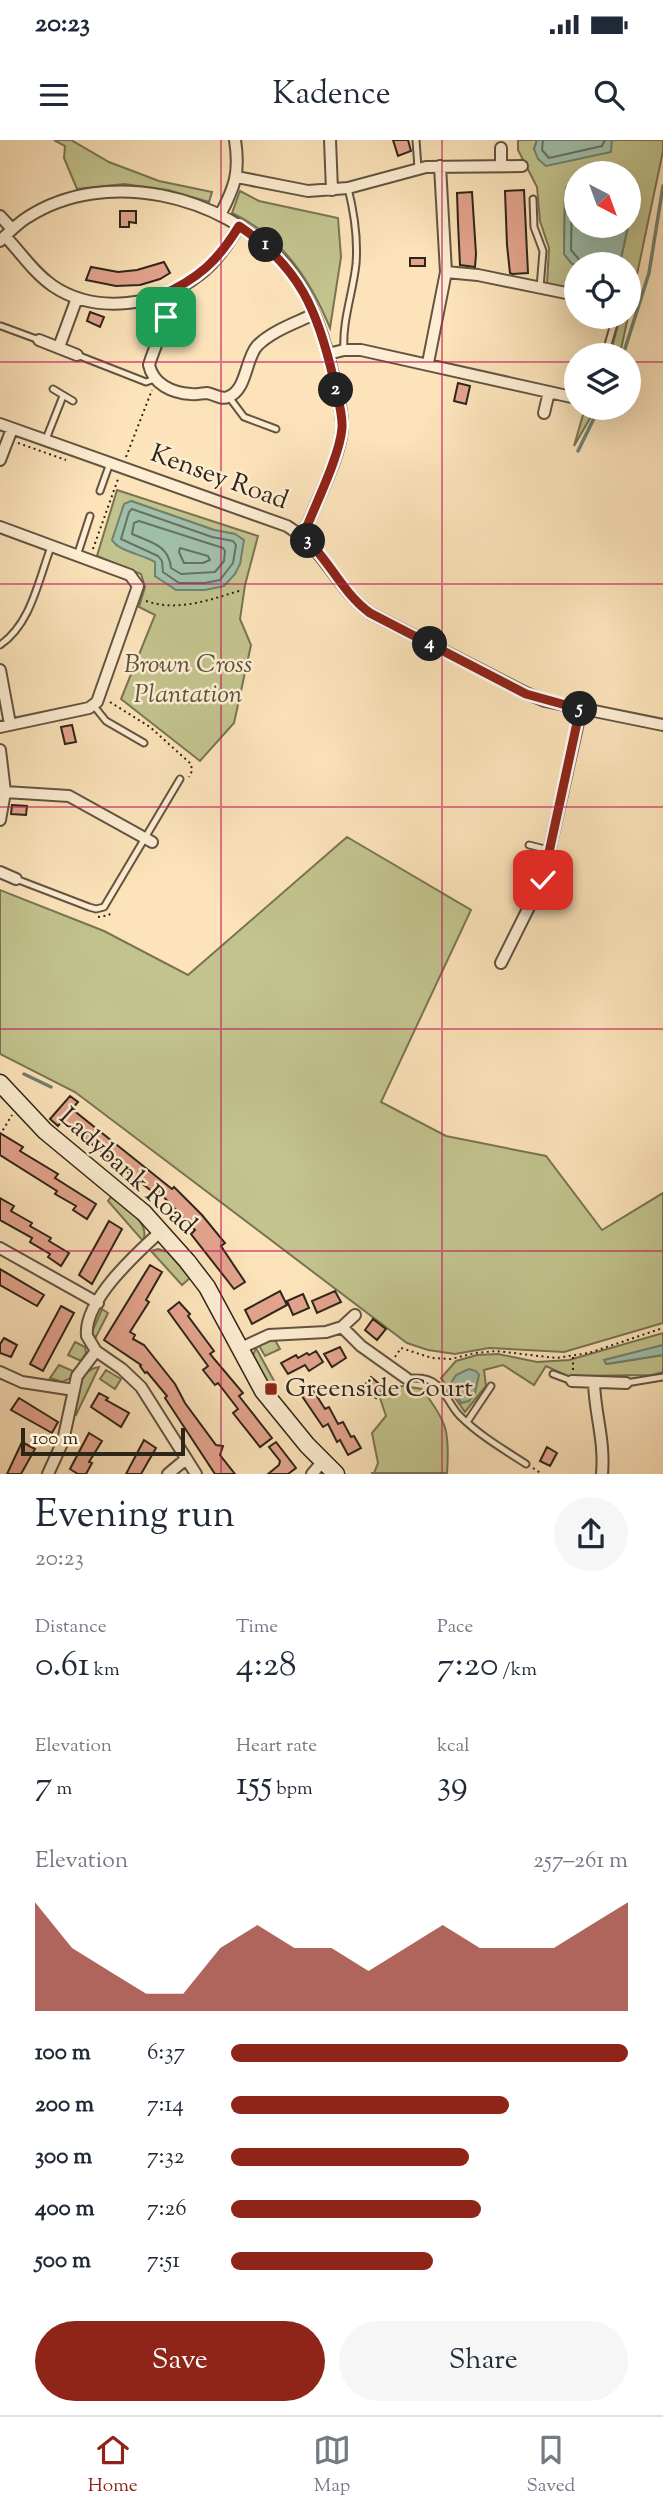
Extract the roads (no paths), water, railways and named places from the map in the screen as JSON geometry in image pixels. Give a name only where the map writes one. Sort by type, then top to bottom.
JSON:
[{"type":"street","points":[[220,215],[237,177],[235,140]]},
{"type":"street","points":[[330,140],[332,190]]},
{"type":"street","points":[[501,144],[501,166]]},
{"type":"street","points":[[428,363],[446,272],[440,166]]},
{"type":"street","points":[[237,177],[308,191],[348,188],[418,168],[522,166]]},
{"type":"street","points":[[5,235],[28,217],[49,206],[101,193],[132,191],[162,196],[220,215],[263,242],[283,261],[301,285],[314,314],[328,354],[342,426],[308,524],[301,534]]},
{"type":"street","points":[[0,216],[5,235],[33,269],[54,286],[77,298],[116,304],[160,296],[200,275],[225,249],[239,226]]},
{"type":"street","points":[[446,272],[478,275],[564,293]]},
{"type":"street","points":[[160,296],[166,317],[149,365],[155,379],[163,386],[189,394],[207,393],[223,398],[229,397],[241,384],[258,345],[266,338],[314,314]]},
{"type":"street","points":[[59,347],[77,298]]},
{"type":"street","points":[[39,340],[77,355]]},
{"type":"street","points":[[328,354],[361,350],[564,395]]},
{"type":"street","points":[[544,413],[549,392]]},
{"type":"street","name":"Kensey Road","points":[[0,424],[10,434],[46,440],[267,518],[301,534],[321,554],[350,595],[370,613],[526,694],[580,709],[663,725]]},
{"type":"street","points":[[0,460],[10,434]]},
{"type":"street","points":[[0,527],[130,575],[138,586],[100,696],[93,706],[5,726],[0,670]]},
{"type":"street","points":[[501,963],[543,880],[580,709]]},
{"type":"street","points":[[0,750],[5,792],[0,820]]},
{"type":"street","points":[[5,792],[69,796],[148,840]]},
{"type":"street","points":[[0,872],[16,879]]},
{"type":"street","name":"Ladybank Road","points":[[0,1083],[45,1130],[127,1198],[161,1231],[207,1287],[264,1391],[317,1467],[336,1474]]},
{"type":"street","points":[[161,1231],[120,1270],[98,1303],[86,1330],[96,1351],[122,1369],[141,1387],[196,1474]]},
{"type":"street","points":[[0,1248],[98,1303]]},
{"type":"street","points":[[239,1349],[269,1335],[326,1332],[341,1327],[355,1315]]},
{"type":"street","points":[[341,1327],[406,1378]]},
{"type":"street","points":[[48,1474],[63,1441],[77,1376],[96,1351]]},
{"type":"street","points":[[0,1372],[22,1381],[74,1390]]},
{"type":"street","points":[[572,1381],[625,1383]]},
{"type":"street","points":[[594,1383],[594,1401],[604,1449],[602,1474]]},
{"type":"street","points":[[168,1474],[186,1459]]},
{"type":"lane","points":[[416,140],[418,168]]},
{"type":"lane","points":[[344,350],[343,334],[356,263],[354,214],[348,188]]},
{"type":"lane","points":[[533,199],[534,226],[543,251],[540,288]]},
{"type":"lane","points":[[1,326],[39,340]]},
{"type":"lane","points":[[77,355],[146,382],[155,379]]},
{"type":"lane","points":[[53,389],[73,401]]},
{"type":"lane","points":[[46,440],[63,396]]},
{"type":"lane","points":[[229,397],[244,417],[276,429]]},
{"type":"lane","points":[[100,491],[110,463]]},
{"type":"lane","points":[[77,556],[90,516]]},
{"type":"lane","points":[[0,645],[11,638],[22,625],[51,547]]},
{"type":"lane","points":[[93,706],[106,721],[144,743]]},
{"type":"lane","points":[[16,879],[89,907],[104,907],[148,840],[180,779]]},
{"type":"lane","points":[[529,845],[549,850]]},
{"type":"lane","points":[[553,1374],[572,1381]]},
{"type":"lane","points":[[625,1383],[663,1377]]},
{"type":"lane","points":[[406,1378],[425,1378],[435,1383],[467,1422],[526,1464]]},
{"type":"lane","points":[[467,1422],[491,1387]]},
{"type":"water","points":[[537,140],[612,140],[611,152],[546,166],[538,159],[534,149]]},
{"type":"water","points":[[564,238],[625,238],[622,252],[564,252]]},
{"type":"water","points":[[131,501],[214,530],[235,534],[244,540],[240,564],[235,574],[224,586],[205,590],[176,590],[155,576],[155,562],[120,547],[112,540],[124,504]]},
{"type":"water","points":[[663,1345],[663,1355],[606,1364],[604,1360]]},
{"type":"water","points":[[469,1369],[479,1375],[475,1393],[469,1401],[461,1403],[451,1383],[456,1375]]},
{"type":"waterway","points":[[627,343],[649,273],[663,186]]},
{"type":"waterway","points":[[578,451],[593,420]]},
{"type":"waterway","points":[[24,1074],[51,1087]]},
{"type":"place","name":"Greenside Court","points":[[271,1389]]},
{"type":"park label","name":"Brown Cross Plantation","points":[[188,680]]}]
